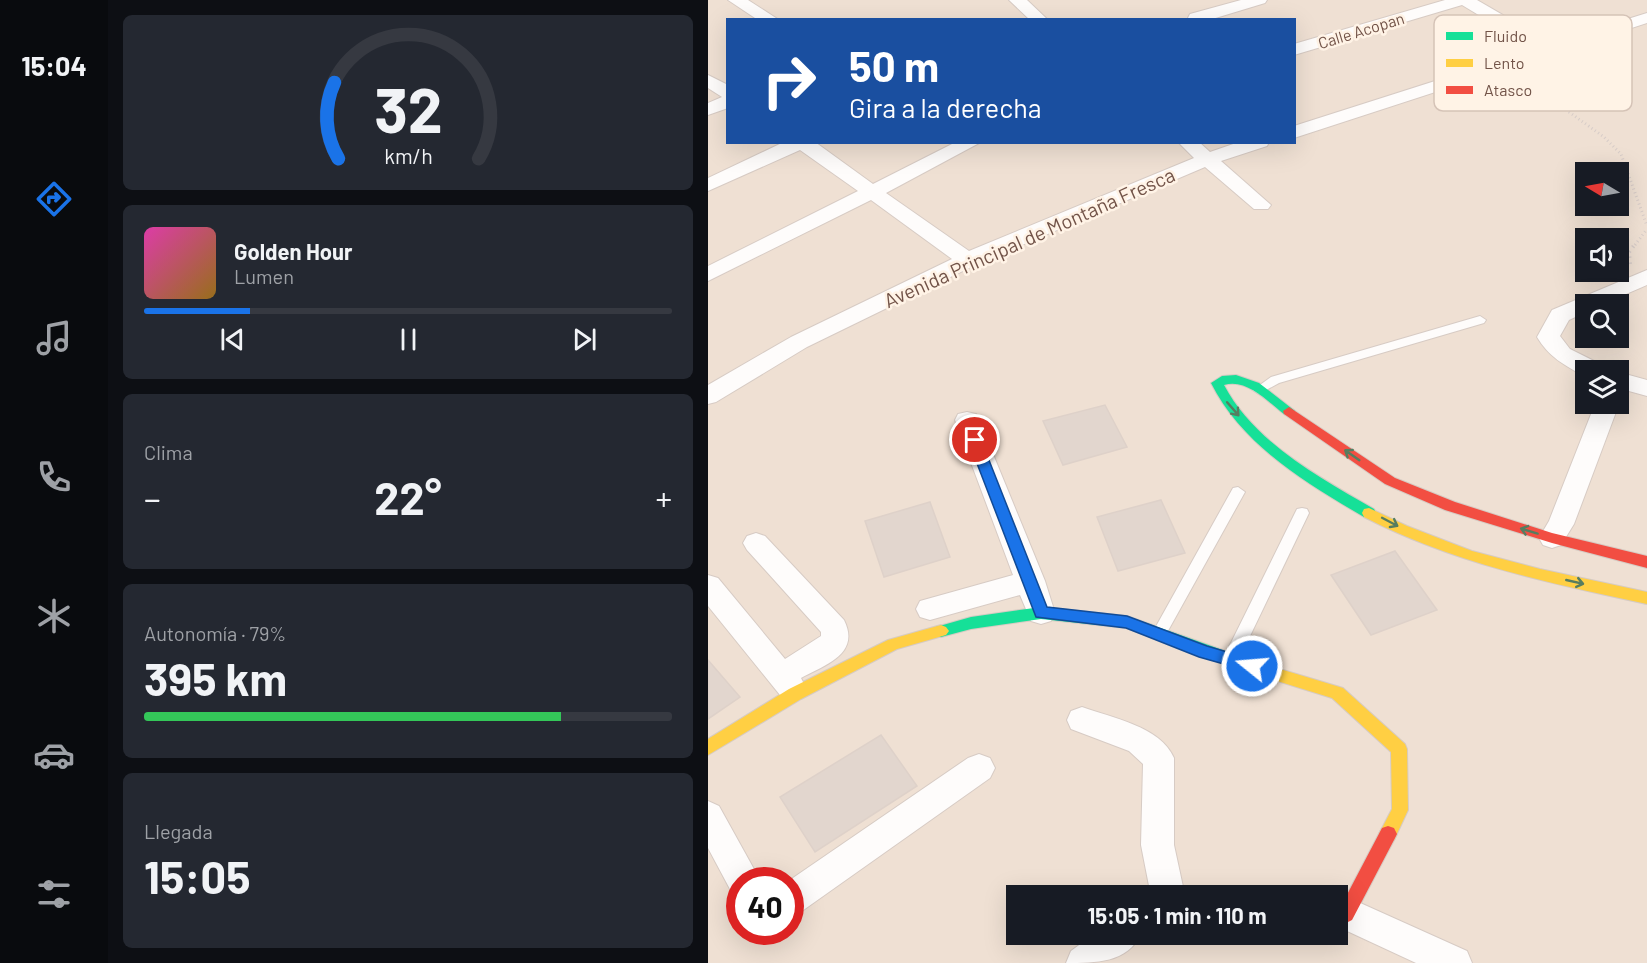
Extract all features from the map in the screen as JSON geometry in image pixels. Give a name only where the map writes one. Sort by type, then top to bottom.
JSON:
[{"type":"street","points":[[736,0],[768,18]]},
{"type":"street","points":[[1017,0],[1038,18]]},
{"type":"street","points":[[1196,18],[1260,0]]},
{"type":"street","points":[[1464,0],[1490,15]]},
{"type":"street","name":"Calle Acopan","points":[[1296,49],[1464,0]]},
{"type":"street","points":[[1632,23],[1647,18]]},
{"type":"street","points":[[1632,39],[1638,39]]},
{"type":"street","points":[[708,80],[726,92]]},
{"type":"street","points":[[1296,131],[1434,86]]},
{"type":"street","points":[[708,109],[726,102]]},
{"type":"street","points":[[708,185],[798,144]]},
{"type":"street","points":[[805,144],[967,260]]},
{"type":"street","points":[[708,274],[968,144]]},
{"type":"street","points":[[1188,144],[1261,205]]},
{"type":"street","name":"Avenida Principal de Montaña Fresca","points":[[708,396],[799,342],[967,260],[1206,159],[1254,144]]},
{"type":"street","points":[[1575,361],[1562,354],[1548,337],[1560,315],[1639,280]]},
{"type":"street","points":[[1647,562],[1552,538],[1450,506],[1390,481],[1242,379],[1227,376],[1217,383],[1220,394],[1267,444],[1309,478],[1396,526],[1474,559],[1647,598]]},
{"type":"street","points":[[1629,383],[1647,387]]},
{"type":"street","points":[[1552,538],[1561,524],[1603,414]]},
{"type":"street","points":[[967,420],[1031,581],[1041,613]]},
{"type":"street","points":[[708,748],[788,684],[836,640],[834,628],[756,543]]},
{"type":"street","points":[[930,609],[1031,581]]},
{"type":"street","points":[[708,586],[788,684]]},
{"type":"street","points":[[788,684],[893,644],[971,622],[1041,613],[1127,622],[1337,693],[1399,749],[1400,810],[1348,903]]},
{"type":"street","points":[[1082,720],[1140,742],[1159,758],[1157,822],[1161,878],[1164,885]]},
{"type":"street","points":[[804,890],[979,768]]},
{"type":"street","points":[[708,816],[736,867]]},
{"type":"street","points":[[1348,917],[1455,963]]},
{"type":"street","points":[[1083,963],[1108,945]]},
{"type":"lane","points":[[1259,390],[1275,380],[1480,320]]},
{"type":"lane","points":[[1159,634],[1238,492]]},
{"type":"lane","points":[[1231,659],[1302,513]]},
{"type":"path","points":[[1568,111],[1604,137],[1620,154],[1647,227],[1629,252],[1639,280]]},
{"type":"shaded area","points":[[708,0],[1647,0],[1647,963],[708,963]]},
{"type":"building","points":[[1105,405],[1127,447],[1063,465],[1043,421]]},
{"type":"building","points":[[1161,500],[1185,553],[1118,571],[1097,517]]},
{"type":"building","points":[[930,502],[950,557],[884,577],[865,521]]},
{"type":"building","points":[[1395,551],[1437,610],[1371,635],[1331,575]]},
{"type":"building","points":[[708,660],[740,697],[708,719]]},
{"type":"building","points":[[881,735],[917,786],[815,852],[780,797]]},
{"type":"traffic: fast","points":[[1289,411],[1255,386],[1245,382],[1226,379],[1217,383],[1227,402],[1242,420],[1282,457],[1369,513]]},
{"type":"traffic: fast","points":[[941,631],[971,623],[1041,613],[1127,622],[1240,663]]},
{"type":"traffic: slow","points":[[1369,513],[1402,530],[1470,556],[1540,575],[1647,598]]},
{"type":"traffic: slow","points":[[708,748],[795,694],[893,644],[941,631]]},
{"type":"traffic: slow","points":[[1240,663],[1337,693],[1399,749],[1400,810],[1388,834]]},
{"type":"traffic: jam","points":[[1289,411],[1390,481],[1450,506],[1552,538],[1647,562]]},
{"type":"traffic: jam","points":[[1348,910],[1388,834]]},
{"type":"route","points":[[975,440],[1037,597],[1041,613],[1127,622],[1205,652],[1252,666]]}]
